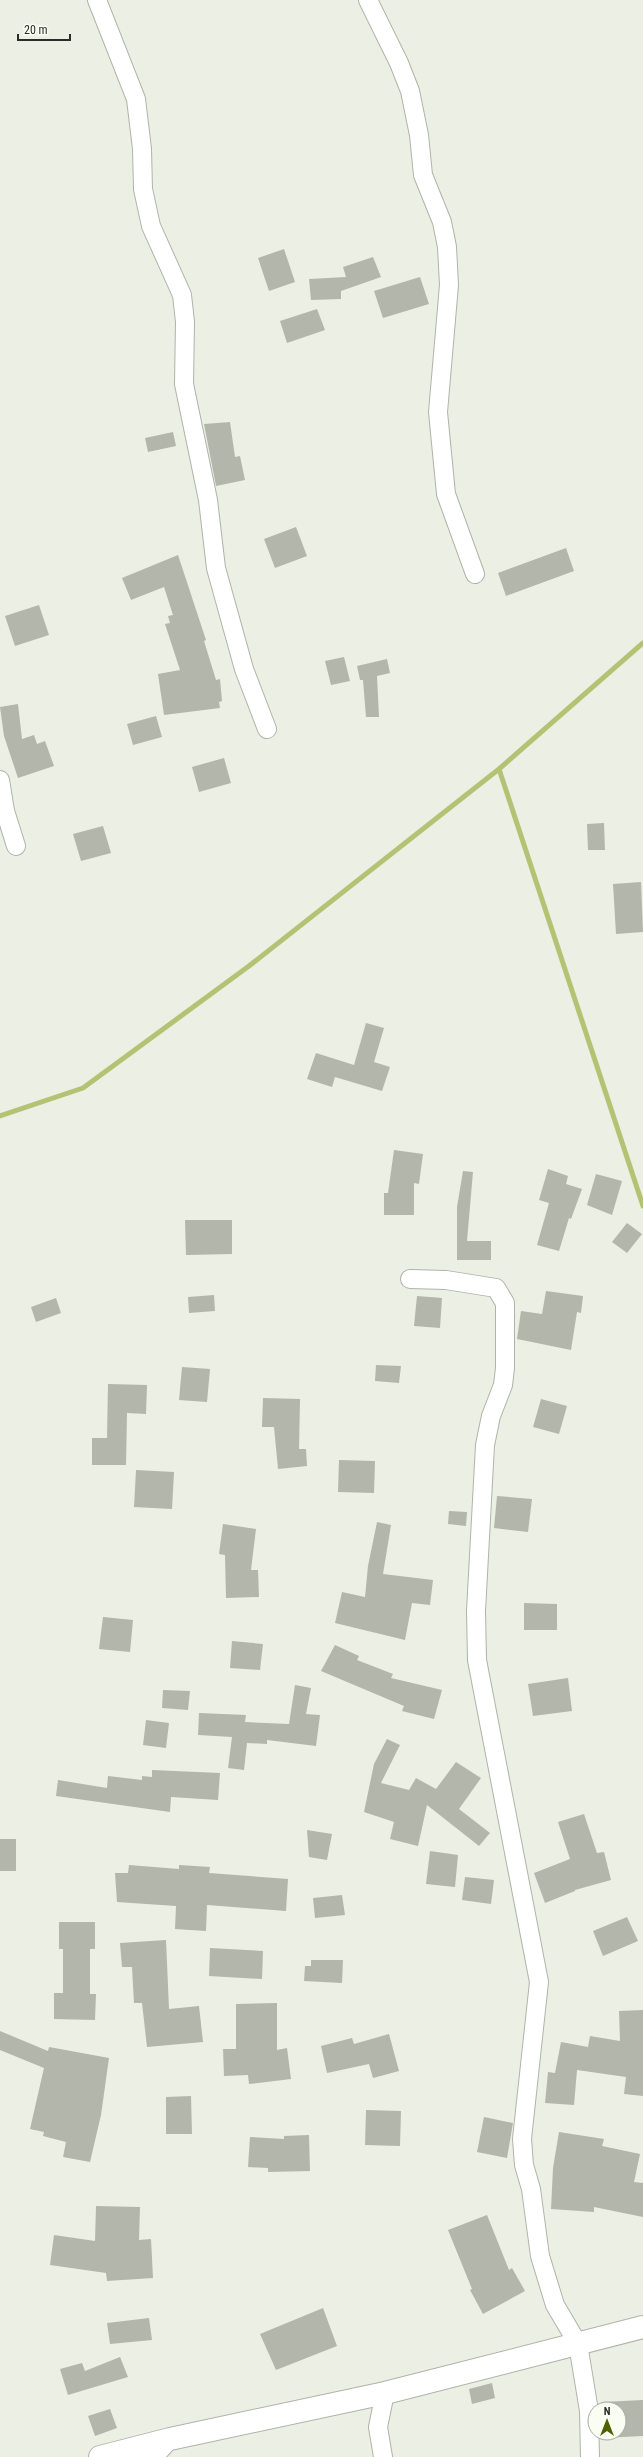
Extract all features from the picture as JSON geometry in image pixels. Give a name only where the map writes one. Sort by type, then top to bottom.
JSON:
[{"type":"street","points":[[97,0],[136,100],[142,149],[143,190],[151,226],[182,295],[185,322],[184,384],[208,500],[216,568],[244,669],[267,729]]},
{"type":"street","points":[[368,0],[399,63],[410,91],[419,135],[423,175],[442,222],[447,246],[449,285],[438,412],[446,494],[475,574]]},
{"type":"street","points":[[0,780],[5,811],[16,846]]},
{"type":"street","points":[[410,1279],[452,1281],[496,1288],[505,1303],[505,1368],[503,1386],[491,1416],[484,1445],[476,1611],[477,1660],[539,1982],[522,2139],[524,2165],[531,2189],[540,2256],[556,2305],[578,2344],[589,2411],[590,2457]]},
{"type":"street","points":[[100,2457],[170,2439],[385,2393],[643,2327]]},
{"type":"street","points":[[383,2457],[378,2427],[385,2393]]},
{"type":"street","points":[[154,2457],[170,2439]]},
{"type":"building","points":[[284,249],[295,282],[269,291],[258,258]]},
{"type":"building","points":[[373,257],[381,277],[341,291],[341,299],[311,300],[309,279],[346,277],[343,267]]},
{"type":"building","points":[[420,277],[429,304],[383,318],[374,291]]},
{"type":"building","points":[[317,309],[325,330],[287,343],[280,321]]},
{"type":"building","points":[[230,422],[235,457],[240,456],[245,480],[216,486],[204,424]]},
{"type":"building","points":[[173,432],[176,446],[148,452],[145,438]]},
{"type":"building","points":[[296,527],[307,556],[275,568],[264,539]]},
{"type":"building","points":[[566,548],[574,571],[506,596],[498,573]]},
{"type":"building","points":[[178,555],[206,640],[204,641],[216,680],[220,679],[222,701],[219,702],[220,708],[164,715],[158,674],[180,670],[165,624],[170,623],[168,616],[173,615],[164,587],[131,600],[122,578]]},
{"type":"building","points":[[39,605],[49,635],[15,646],[5,616]]},
{"type":"building","points":[[344,657],[350,681],[331,685],[325,661]]},
{"type":"building","points":[[387,659],[390,673],[377,676],[379,717],[366,717],[363,680],[360,680],[357,666]]},
{"type":"building","points":[[18,704],[22,739],[34,735],[37,744],[45,741],[54,766],[18,778],[4,736],[0,707]]},
{"type":"building","points":[[156,716],[162,737],[133,745],[127,724]]},
{"type":"building","points":[[224,758],[231,783],[199,792],[192,767]]},
{"type":"building","points":[[604,823],[605,850],[588,850],[587,824]]},
{"type":"building","points":[[103,826],[111,853],[81,861],[73,834]]},
{"type":"building","points":[[641,882],[643,932],[616,934],[613,884]]},
{"type":"building","points":[[366,1023],[384,1028],[374,1062],[390,1067],[382,1091],[335,1077],[332,1087],[307,1079],[316,1053],[354,1065]]},
{"type":"building","points":[[394,1150],[423,1154],[419,1184],[414,1183],[414,1215],[384,1215],[384,1193],[388,1193]]},
{"type":"building","points":[[548,1169],[568,1176],[566,1184],[582,1189],[571,1219],[569,1218],[559,1251],[537,1245],[549,1203],[539,1200]]},
{"type":"building","points":[[463,1171],[473,1172],[467,1241],[491,1241],[491,1260],[457,1260],[457,1207]]},
{"type":"building","points":[[596,1174],[622,1181],[612,1215],[587,1205]]},
{"type":"building","points":[[185,1220],[232,1220],[232,1254],[186,1255]]},
{"type":"building","points":[[627,1223],[642,1234],[627,1253],[612,1242]]},
{"type":"building","points":[[546,1291],[583,1296],[581,1313],[577,1312],[571,1350],[517,1339],[521,1311],[542,1314]]},
{"type":"building","points":[[214,1295],[215,1311],[189,1313],[188,1297]]},
{"type":"building","points":[[417,1296],[442,1298],[440,1328],[414,1326]]},
{"type":"building","points":[[56,1298],[61,1313],[36,1322],[31,1307]]},
{"type":"building","points":[[376,1365],[401,1366],[399,1383],[375,1381]]},
{"type":"building","points":[[182,1367],[210,1369],[207,1402],[179,1400]]},
{"type":"building","points":[[108,1384],[147,1385],[146,1414],[127,1413],[126,1465],[92,1465],[92,1438],[107,1438]]},
{"type":"building","points":[[263,1398],[300,1399],[299,1449],[306,1449],[307,1466],[278,1469],[274,1427],[262,1427]]},
{"type":"building","points":[[541,1399],[567,1406],[559,1434],[533,1427]]},
{"type":"building","points":[[339,1460],[375,1461],[374,1493],[338,1492]]},
{"type":"building","points":[[136,1470],[174,1472],[172,1509],[134,1507]]},
{"type":"building","points":[[497,1496],[532,1499],[528,1532],[494,1528]]},
{"type":"building","points":[[449,1511],[467,1512],[466,1526],[448,1524]]},
{"type":"building","points":[[377,1522],[391,1525],[383,1574],[433,1580],[430,1605],[412,1603],[405,1640],[335,1623],[342,1592],[365,1597],[368,1566]]},
{"type":"building","points":[[223,1524],[256,1529],[251,1570],[258,1570],[259,1597],[226,1598],[225,1555],[219,1554]]},
{"type":"building","points":[[524,1603],[557,1604],[557,1630],[524,1630]]},
{"type":"building","points":[[103,1617],[133,1620],[130,1652],[99,1649]]},
{"type":"building","points":[[232,1641],[263,1644],[260,1670],[230,1668]]},
{"type":"building","points":[[335,1645],[359,1656],[357,1660],[393,1674],[391,1678],[442,1690],[434,1719],[402,1711],[404,1706],[321,1671]]},
{"type":"building","points":[[568,1678],[572,1711],[533,1716],[528,1684]]},
{"type":"building","points":[[295,1685],[311,1688],[306,1714],[320,1715],[316,1746],[267,1740],[267,1744],[247,1743],[244,1770],[228,1768],[232,1737],[198,1735],[199,1713],[246,1715],[245,1722],[289,1724]]},
{"type":"building","points":[[163,1690],[190,1691],[188,1710],[162,1708]]},
{"type":"building","points":[[146,1720],[169,1723],[166,1748],[143,1745]]},
{"type":"building","points":[[387,1739],[400,1745],[381,1783],[409,1790],[416,1778],[436,1789],[456,1762],[481,1778],[459,1809],[490,1833],[479,1846],[427,1805],[418,1846],[390,1839],[394,1822],[364,1812],[374,1764]]},
{"type":"building","points":[[152,1770],[220,1773],[218,1800],[171,1797],[170,1812],[56,1796],[58,1780],[107,1788],[108,1776],[142,1780],[142,1776],[152,1777]]},
{"type":"building","points":[[584,1814],[597,1853],[604,1852],[611,1880],[575,1890],[545,1903],[534,1873],[570,1859],[558,1822]]},
{"type":"building","points":[[307,1830],[332,1834],[327,1860],[309,1857]]},
{"type":"building","points":[[0,1839],[16,1839],[16,1871],[0,1871]]},
{"type":"building","points":[[430,1851],[458,1855],[455,1887],[426,1884]]},
{"type":"building","points":[[129,1865],[179,1869],[179,1865],[210,1867],[209,1873],[288,1879],[286,1911],[207,1905],[206,1931],[175,1929],[176,1906],[117,1902],[115,1873],[128,1873]]},
{"type":"building","points":[[465,1877],[494,1880],[491,1904],[462,1900]]},
{"type":"building","points":[[342,1895],[345,1915],[315,1918],[313,1898]]},
{"type":"building","points":[[627,1917],[638,1941],[603,1956],[593,1931]]},
{"type":"building","points":[[59,1922],[95,1922],[95,1949],[90,1949],[90,1994],[96,1994],[95,2020],[54,2019],[54,1993],[63,1993],[63,1949],[59,1949]]},
{"type":"building","points":[[166,1940],[169,2009],[199,2006],[203,2042],[147,2047],[142,2003],[134,2003],[132,1967],[122,1967],[120,1943]]},
{"type":"building","points":[[210,1948],[263,1951],[262,1979],[209,1976]]},
{"type":"building","points":[[311,1960],[343,1960],[342,1983],[304,1981],[305,1966],[311,1966]]},
{"type":"building","points":[[277,2003],[277,2050],[287,2048],[291,2079],[249,2084],[248,2075],[224,2076],[223,2049],[236,2049],[236,2004]]},
{"type":"building","points":[[643,2010],[643,2096],[624,2094],[626,2077],[577,2070],[574,2105],[545,2103],[548,2072],[555,2073],[561,2042],[588,2047],[590,2036],[620,2041],[619,2011]]},
{"type":"building","points":[[0,2031],[48,2051],[49,2047],[109,2058],[101,2115],[90,2162],[63,2157],[66,2142],[43,2136],[44,2132],[30,2129],[44,2068],[0,2050]]},
{"type":"building","points":[[389,2034],[399,2071],[373,2078],[369,2064],[327,2073],[321,2046],[352,2038],[354,2044]]},
{"type":"building","points":[[191,2096],[192,2134],[166,2134],[166,2097]]},
{"type":"building","points":[[366,2110],[401,2111],[400,2146],[365,2145]]},
{"type":"building","points":[[484,2117],[513,2123],[507,2158],[477,2152]]},
{"type":"building","points":[[559,2132],[604,2139],[602,2146],[640,2154],[634,2182],[643,2183],[643,2217],[594,2207],[594,2212],[551,2209],[553,2168]]},
{"type":"building","points":[[309,2135],[310,2171],[268,2172],[268,2168],[248,2167],[250,2137],[284,2139],[284,2136]]},
{"type":"building","points":[[96,2206],[140,2207],[139,2240],[151,2239],[153,2278],[107,2281],[106,2273],[50,2265],[54,2235],[95,2241]]},
{"type":"building","points":[[487,2215],[509,2270],[512,2268],[525,2291],[483,2314],[470,2290],[472,2289],[448,2230]]},
{"type":"building","points":[[323,2308],[337,2346],[276,2370],[260,2334]]},
{"type":"building","points":[[149,2318],[152,2340],[110,2344],[107,2323]]},
{"type":"building","points":[[120,2357],[128,2377],[68,2395],[60,2369],[82,2363],[85,2371]]},
{"type":"building","points":[[492,2383],[495,2398],[472,2404],[469,2389]]},
{"type":"building","points":[[643,2400],[643,2436],[627,2437],[627,2401],[622,2401]]},
{"type":"building","points":[[110,2409],[117,2428],[95,2436],[88,2416]]},
{"type":"waterway","points":[[0,1116],[83,1088],[249,966],[499,769],[643,643]]},
{"type":"waterway","points":[[499,769],[643,1206]]}]
